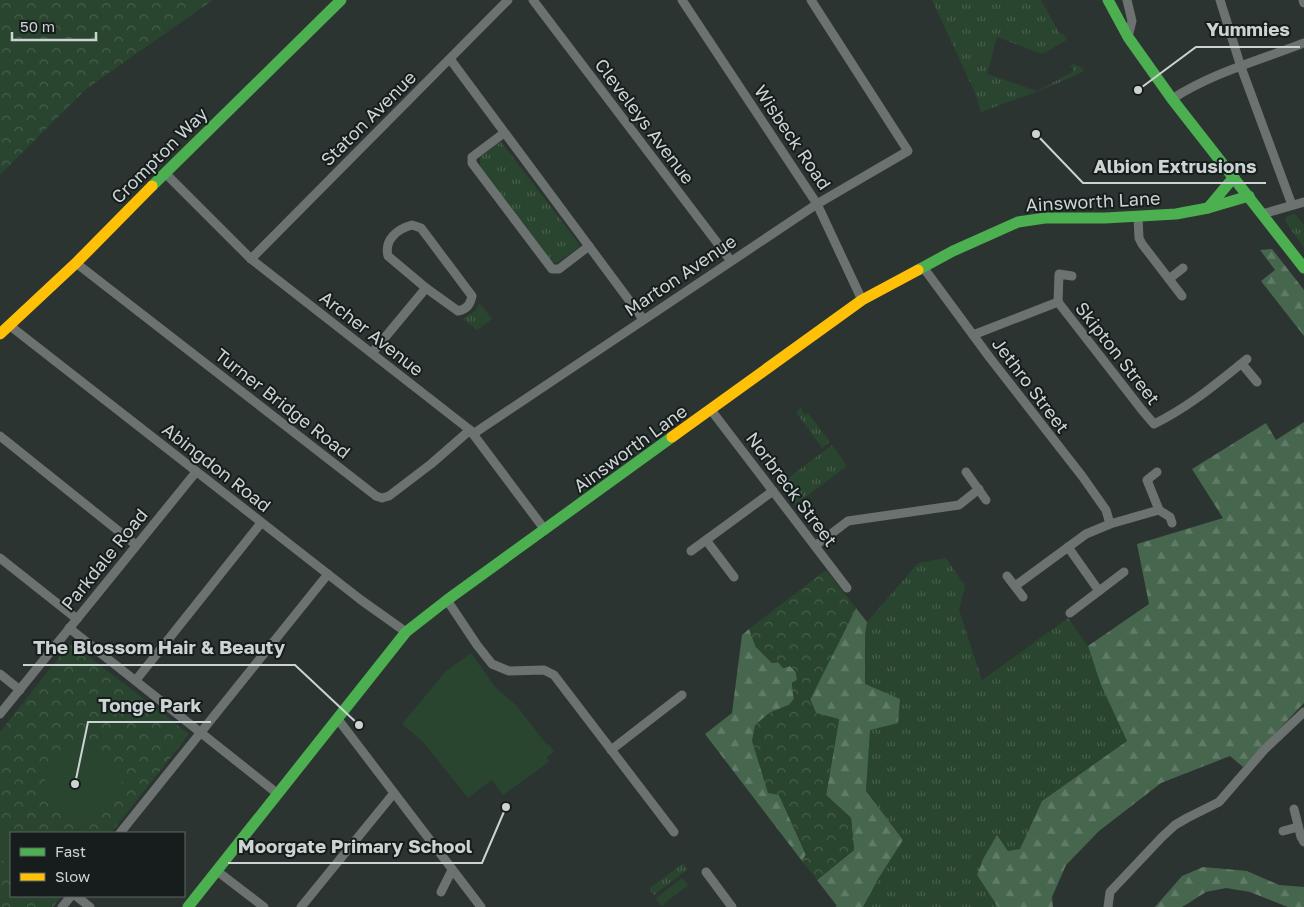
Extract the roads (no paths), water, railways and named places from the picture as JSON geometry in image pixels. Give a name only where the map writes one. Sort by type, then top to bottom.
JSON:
[{"type":"main road","name":"Crompton Way","points":[[0,334],[76,263],[341,0]]},
{"type":"main road","points":[[1108,0],[1128,37],[1172,99],[1304,268]]},
{"type":"main road","points":[[1208,208],[1234,177]]},
{"type":"main road","name":"Ainsworth Lane","points":[[188,907],[406,632],[447,600],[862,300],[953,251],[1018,222],[1045,218],[1176,214],[1208,208],[1249,196]]},
{"type":"street","name":"Staton Avenue","points":[[251,259],[508,0]]},
{"type":"street","name":"Cleveleys Avenue","points":[[533,0],[730,261]]},
{"type":"street","name":"Wisbeck Road","points":[[682,0],[817,204],[862,300]]},
{"type":"street","name":"Marton Avenue","points":[[472,432],[817,204],[908,151],[811,0]]},
{"type":"street","points":[[1128,0],[1132,21],[1128,37]]},
{"type":"street","points":[[1220,0],[1241,67],[1292,205]]},
{"type":"street","points":[[1172,99],[1188,88],[1213,76],[1304,43]]},
{"type":"street","points":[[450,59],[643,319]]},
{"type":"street","points":[[504,133],[472,157],[472,163],[478,171],[552,269],[560,269],[589,246]]},
{"type":"street","name":"Archer Avenue","points":[[166,173],[251,259],[472,432],[545,530]]},
{"type":"street","points":[[1262,214],[1304,202]]},
{"type":"street","points":[[1138,216],[1139,238],[1142,244],[1182,296]]},
{"type":"street","points":[[412,225],[421,228],[472,296],[471,304],[465,309],[458,311],[426,288],[388,256],[386,249],[388,241],[403,228],[412,225]]},
{"type":"street","name":"Turner Bridge Road","points":[[76,263],[376,496],[382,498],[388,496],[472,432]]},
{"type":"street","name":"Jethro Street","points":[[923,267],[1106,510],[1110,524]]},
{"type":"street","points":[[1169,279],[1183,268]]},
{"type":"street","points":[[973,334],[1058,302],[1059,274],[1072,276]]},
{"type":"street","points":[[372,353],[426,288]]},
{"type":"street","name":"Skipton Street","points":[[1058,302],[1154,424],[1208,392],[1244,361],[1257,382]]},
{"type":"street","name":"Abingdon Road","points":[[9,325],[196,472],[406,632]]},
{"type":"street","name":"Norbreck Street","points":[[711,410],[847,588]]},
{"type":"street","points":[[0,436],[136,545]]},
{"type":"street","name":"Parkdale Road","points":[[0,714],[196,472]]},
{"type":"street","points":[[966,472],[986,500]]},
{"type":"street","points":[[1157,472],[1147,480],[1158,510],[1170,517],[1172,523]]},
{"type":"street","points":[[815,546],[848,521],[958,504],[978,489]]},
{"type":"street","points":[[691,551],[773,491]]},
{"type":"street","points":[[1015,586],[1086,534],[1110,524],[1158,510]]},
{"type":"street","points":[[136,680],[262,523]]},
{"type":"street","points":[[706,540],[734,577]]},
{"type":"street","points":[[1068,547],[1099,591]]},
{"type":"street","points":[[0,558],[77,619]]},
{"type":"street","points":[[1070,613],[1124,572]]},
{"type":"street","points":[[121,832],[328,574]]},
{"type":"street","points":[[1007,576],[1023,598]]},
{"type":"street","points":[[447,600],[492,664],[509,671],[544,670],[554,675],[674,832]]},
{"type":"street","points":[[69,628],[278,794]]},
{"type":"street","points":[[0,674],[20,690]]},
{"type":"street","points":[[612,750],[682,695]]},
{"type":"street","points":[[337,718],[480,907]]},
{"type":"street","points":[[1108,907],[1110,892],[1113,888],[1162,837],[1181,822],[1220,802],[1264,750],[1302,718]]},
{"type":"street","points":[[585,733],[593,726]]},
{"type":"street","points":[[301,907],[394,793]]},
{"type":"street","points":[[1294,809],[1304,842]]},
{"type":"street","points":[[1283,831],[1298,827]]},
{"type":"street","points":[[441,892],[452,870]]},
{"type":"street","points":[[217,871],[264,907]]},
{"type":"street","points":[[706,872],[732,907]]},
{"type":"street","points":[[62,907],[70,897]]},
{"type":"street","points":[[77,897],[90,907]]},
{"type":"place","name":"Yummies","points":[[1138,90]]},
{"type":"place","name":"Albion Extrusions","points":[[1036,134]]},
{"type":"place","name":"The Blossom Hair & Beauty","points":[[359,725]]},
{"type":"place","name":"Tonge Park","points":[[75,784]]},
{"type":"place","name":"Moorgate Primary School","points":[[506,807]]}]
